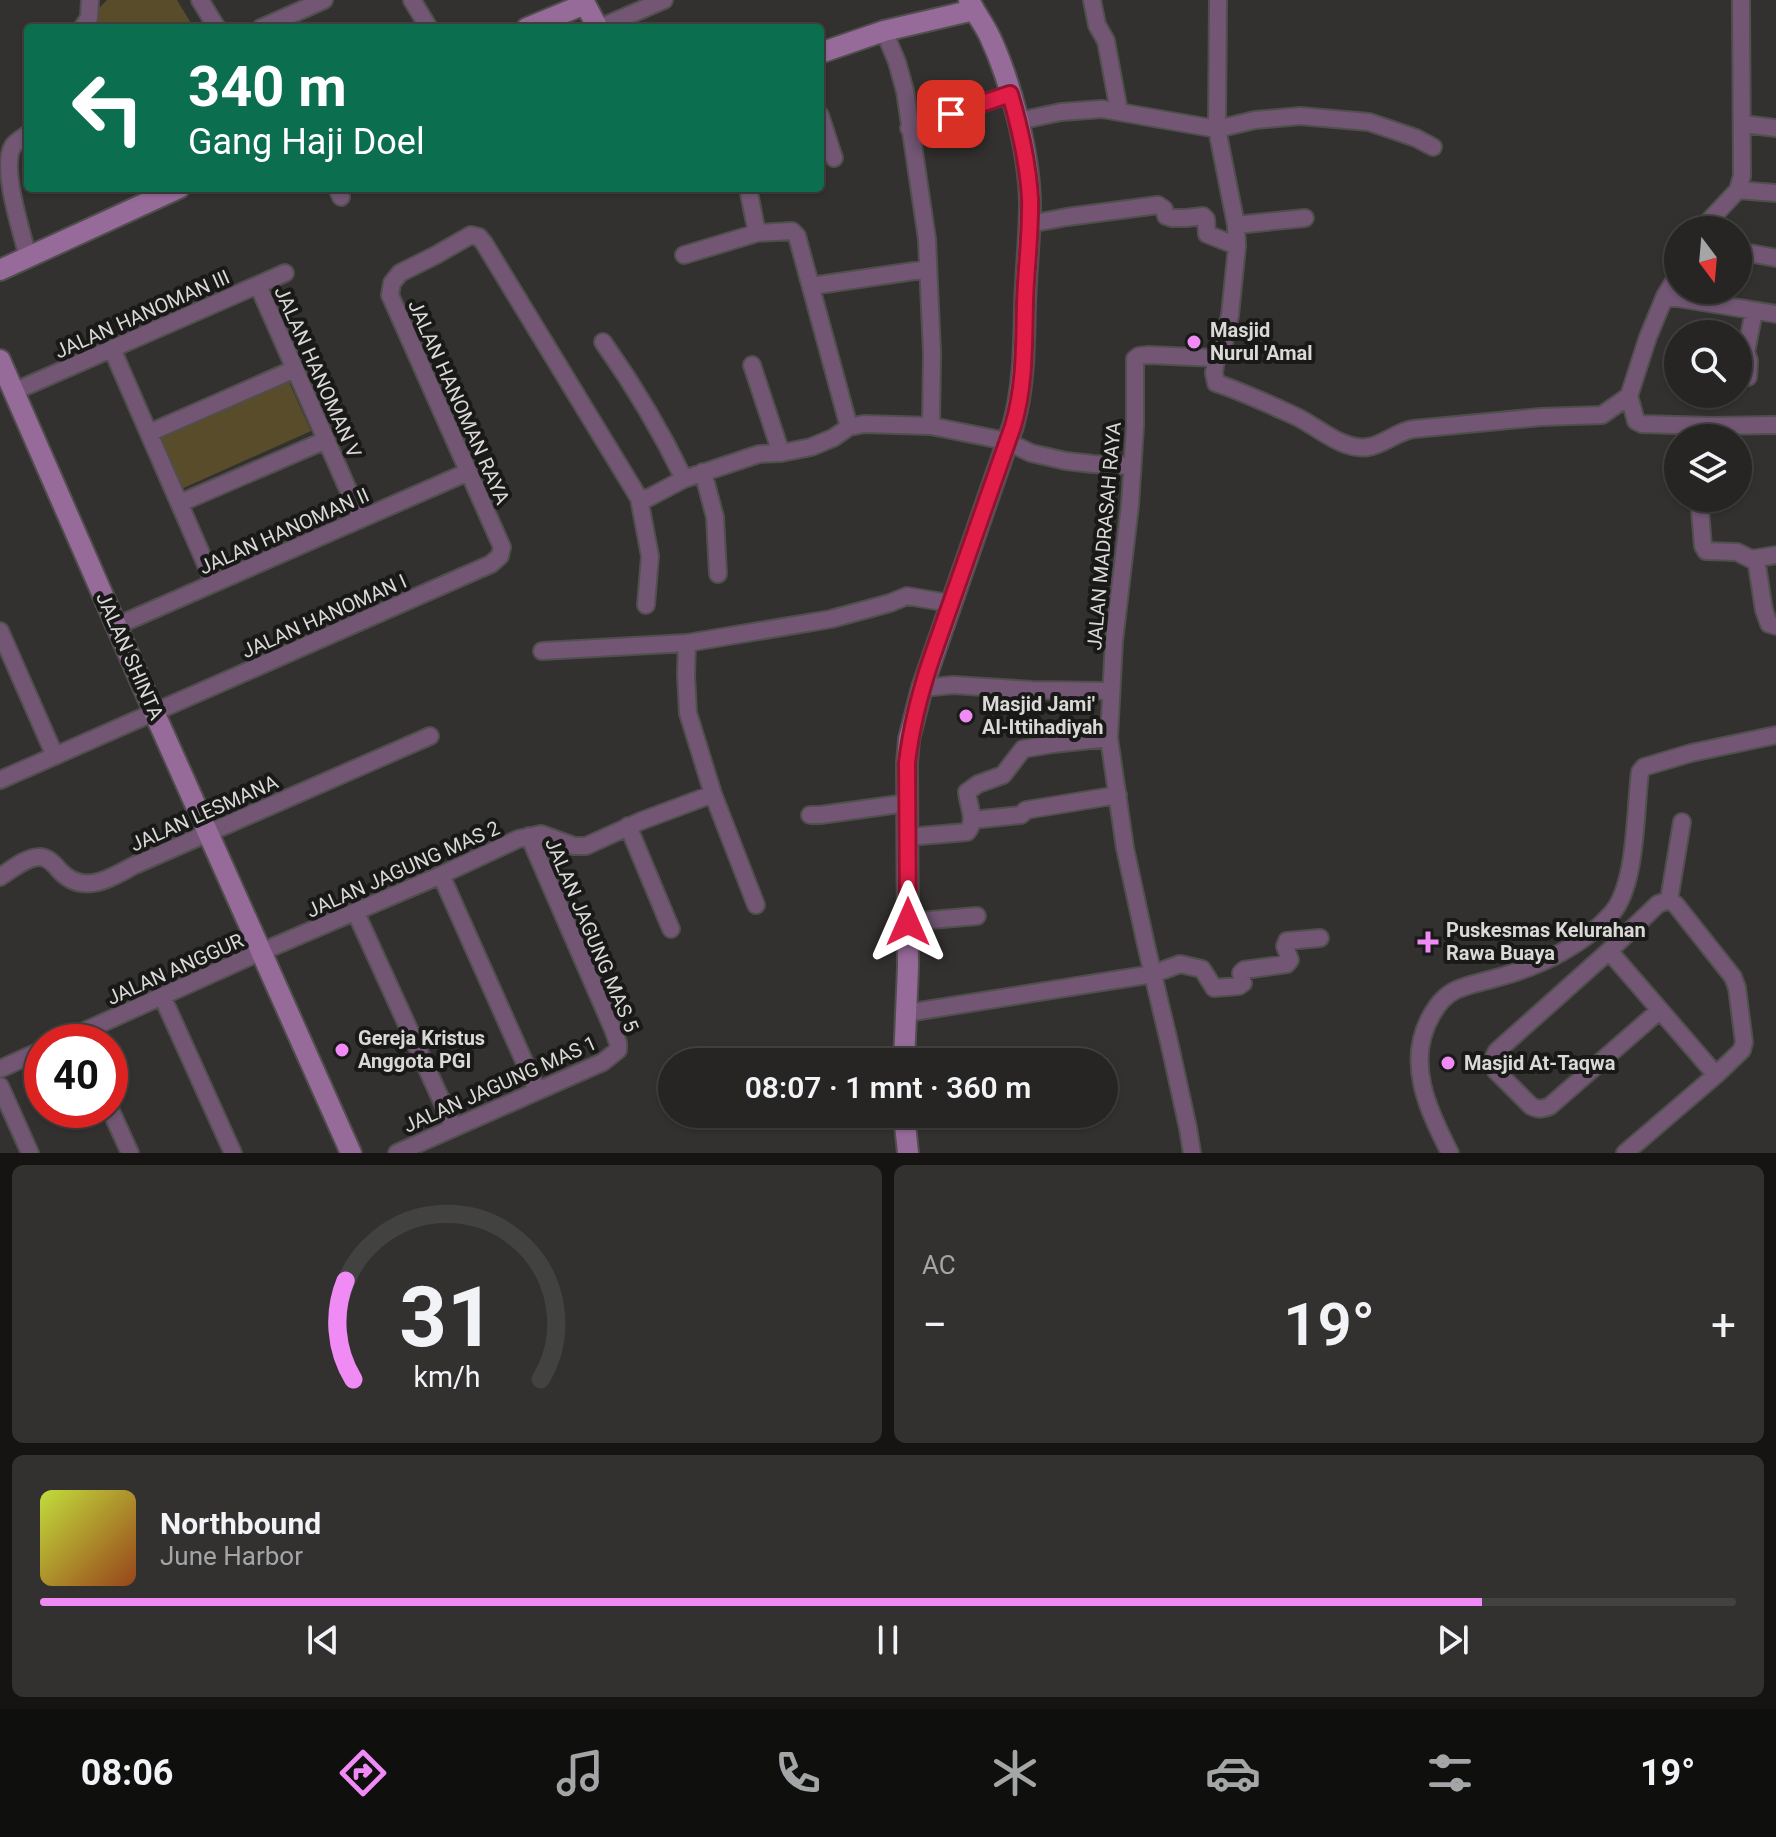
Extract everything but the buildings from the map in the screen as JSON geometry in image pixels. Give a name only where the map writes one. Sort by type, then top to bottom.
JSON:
[{"type":"street","points":[[85,24],[89,18],[90,0]]},
{"type":"street","points":[[200,0],[215,24]]},
{"type":"street","points":[[412,0],[427,24]]},
{"type":"street","points":[[608,24],[664,0]]},
{"type":"street","points":[[1092,0],[1097,25],[1106,41],[1119,111]]},
{"type":"street","points":[[1218,0],[1217,129],[1236,225],[1237,246],[1230,315],[1224,342],[1216,358],[1216,383],[1288,413],[1335,439],[1367,447],[1406,430],[1602,415],[1629,396]]},
{"type":"street","points":[[1714,216],[1738,190],[1742,176],[1741,0]]},
{"type":"street","points":[[269,24],[316,1]]},
{"type":"street","points":[[536,24],[584,2],[597,24]]},
{"type":"street","points":[[824,52],[971,5],[990,36],[1010,94],[1018,121],[1030,200],[1020,401],[949,603],[909,739],[905,1048]]},
{"type":"street","points":[[884,31],[901,73],[927,239],[932,353],[931,426]]},
{"type":"street","points":[[909,128],[1010,94]]},
{"type":"street","points":[[1018,121],[1081,110],[1119,111],[1217,129],[1255,120],[1300,116],[1369,122],[1433,147]]},
{"type":"street","points":[[1743,124],[1776,128]]},
{"type":"street","points":[[824,127],[834,158]]},
{"type":"street","points":[[24,137],[13,146],[9,162],[11,188],[28,257]]},
{"type":"street","points":[[1738,190],[1776,193]]},
{"type":"street","points":[[0,270],[170,192]]},
{"type":"street","points":[[749,192],[757,233]]},
{"type":"street","points":[[1029,224],[1158,205],[1164,209],[1166,216],[1172,218],[1203,216],[1207,234],[1237,246]]},
{"type":"street","points":[[1236,225],[1305,218]]},
{"type":"street","points":[[684,255],[757,233],[792,231],[797,236],[849,427]]},
{"type":"street","name":"JALAN HANOMAN RAYA","points":[[502,547],[390,295],[392,283],[400,273],[471,235],[479,237],[639,498]]},
{"type":"street","points":[[1752,254],[1776,258]]},
{"type":"street","points":[[811,286],[928,269]]},
{"type":"street","name":"JALAN HANOMAN III","points":[[15,391],[285,273]]},
{"type":"street","name":"JALAN HANOMAN V","points":[[258,285],[361,519]]},
{"type":"street","points":[[1664,298],[1629,396],[1636,421],[1664,427]]},
{"type":"street","points":[[1712,304],[1776,314]]},
{"type":"street","points":[[1752,321],[1754,311]]},
{"type":"street","points":[[603,342],[635,389],[684,479]]},
{"type":"street","points":[[112,349],[214,583]]},
{"type":"street","name":"JALAN MADRASAH RAYA","points":[[1192,1153],[1125,848],[1109,738],[1110,691],[1132,466],[1135,359],[1149,355],[1216,358]]},
{"type":"street","name":"JALAN SHINTA","points":[[0,360],[351,1153]]},
{"type":"street","points":[[752,365],[781,453]]},
{"type":"street","points":[[149,433],[295,369]]},
{"type":"street","points":[[646,605],[650,556],[639,498],[648,498],[684,479],[759,454],[811,447],[849,427],[864,424],[931,426],[1006,441],[1031,453],[1066,461],[1132,466]]},
{"type":"street","points":[[1752,427],[1776,425]]},
{"type":"street","points":[[180,503],[326,440]]},
{"type":"street","name":"JALAN HANOMAN II","points":[[116,626],[468,472]]},
{"type":"street","points":[[703,472],[715,517],[718,574]]},
{"type":"street","points":[[1700,512],[1704,549],[1737,552],[1751,559],[1776,555]]},
{"type":"street","name":"JALAN HANOMAN I","points":[[0,780],[491,564],[500,556],[502,547]]},
{"type":"street","points":[[1756,559],[1770,609],[1769,624],[1776,626]]},
{"type":"street","points":[[542,651],[687,643],[831,619],[907,596],[949,603]]},
{"type":"street","points":[[0,631],[4,650],[55,756]]},
{"type":"street","points":[[687,643],[688,713],[713,794],[756,905]]},
{"type":"street","points":[[922,688],[953,685],[1110,691]]},
{"type":"street","points":[[1450,1153],[1424,1096],[1420,1068],[1420,1041],[1439,1003],[1454,991],[1561,955],[1612,913],[1629,879],[1640,772],[1644,767],[1691,753],[1776,735]]},
{"type":"street","name":"JALAN LESMANA","points":[[0,877],[27,860],[41,857],[52,862],[65,877],[82,885],[97,883],[430,736]]},
{"type":"street","points":[[908,837],[962,833],[970,829],[972,820],[967,792],[978,784],[1003,775],[1023,749],[1109,738]]},
{"type":"street","name":"JALAN JAGUNG MAS 2","points":[[261,952],[529,836],[541,834],[574,846],[586,846],[628,826],[713,794]]},
{"type":"street","points":[[972,820],[1021,815],[1026,810],[1118,795]]},
{"type":"street","points":[[810,815],[907,803]]},
{"type":"street","points":[[1669,900],[1682,822]]},
{"type":"street","points":[[628,826],[671,929]]},
{"type":"street","name":"JALAN JAGUNG MAS 5","points":[[529,836],[613,1029],[618,1050]]},
{"type":"street","points":[[441,875],[537,1090]]},
{"type":"street","points":[[1660,1010],[1544,1109],[1531,1106],[1496,1071],[1493,1064],[1497,1051],[1658,904],[1669,900]]},
{"type":"street","points":[[1625,1153],[1716,1075],[1742,1050],[1744,1042],[1733,977],[1669,900]]},
{"type":"street","points":[[356,913],[454,1128]]},
{"type":"street","points":[[908,922],[977,916]]},
{"type":"street","points":[[907,1013],[1153,974],[1183,964],[1202,969],[1214,988],[1239,986],[1243,983],[1241,973],[1244,970],[1287,964],[1290,960],[1285,946],[1289,940],[1320,938]]},
{"type":"street","points":[[1609,951],[1716,1075]]},
{"type":"street","name":"JALAN ANGGUR","points":[[106,1024],[261,952]]},
{"type":"street","points":[[162,996],[233,1153]]},
{"type":"street","name":"JALAN JAGUNG MAS 1","points":[[397,1153],[603,1062],[618,1050]]},
{"type":"street","points":[[0,1069],[24,1058]]},
{"type":"street","points":[[0,1086],[30,1153]]},
{"type":"street","points":[[119,1128],[130,1153]]},
{"type":"street","points":[[905,1128],[908,1153]]},
{"type":"shaded area","points":[[107,0],[177,0],[192,24],[90,24]]},
{"type":"shaded area","points":[[281,364],[311,431],[179,490],[149,423]]},
{"type":"place","name":"Masjid Nurul 'Amal","points":[[1194,342]]},
{"type":"place","name":"Masjid Jami' Al-Ittihadiyah","points":[[966,716]]},
{"type":"place","name":"Puskesmas Kelurahan Rawa Buaya","points":[[1428,942]]},
{"type":"place","name":"Gereja Kristus Anggota PGI","points":[[342,1050]]},
{"type":"place","name":"Masjid At-Taqwa","points":[[1448,1063]]},
{"type":"route","points":[[908,922],[909,739],[949,603],[1013,426],[1020,401],[1023,366],[1030,200],[1018,121],[1010,94],[951,114]]}]
